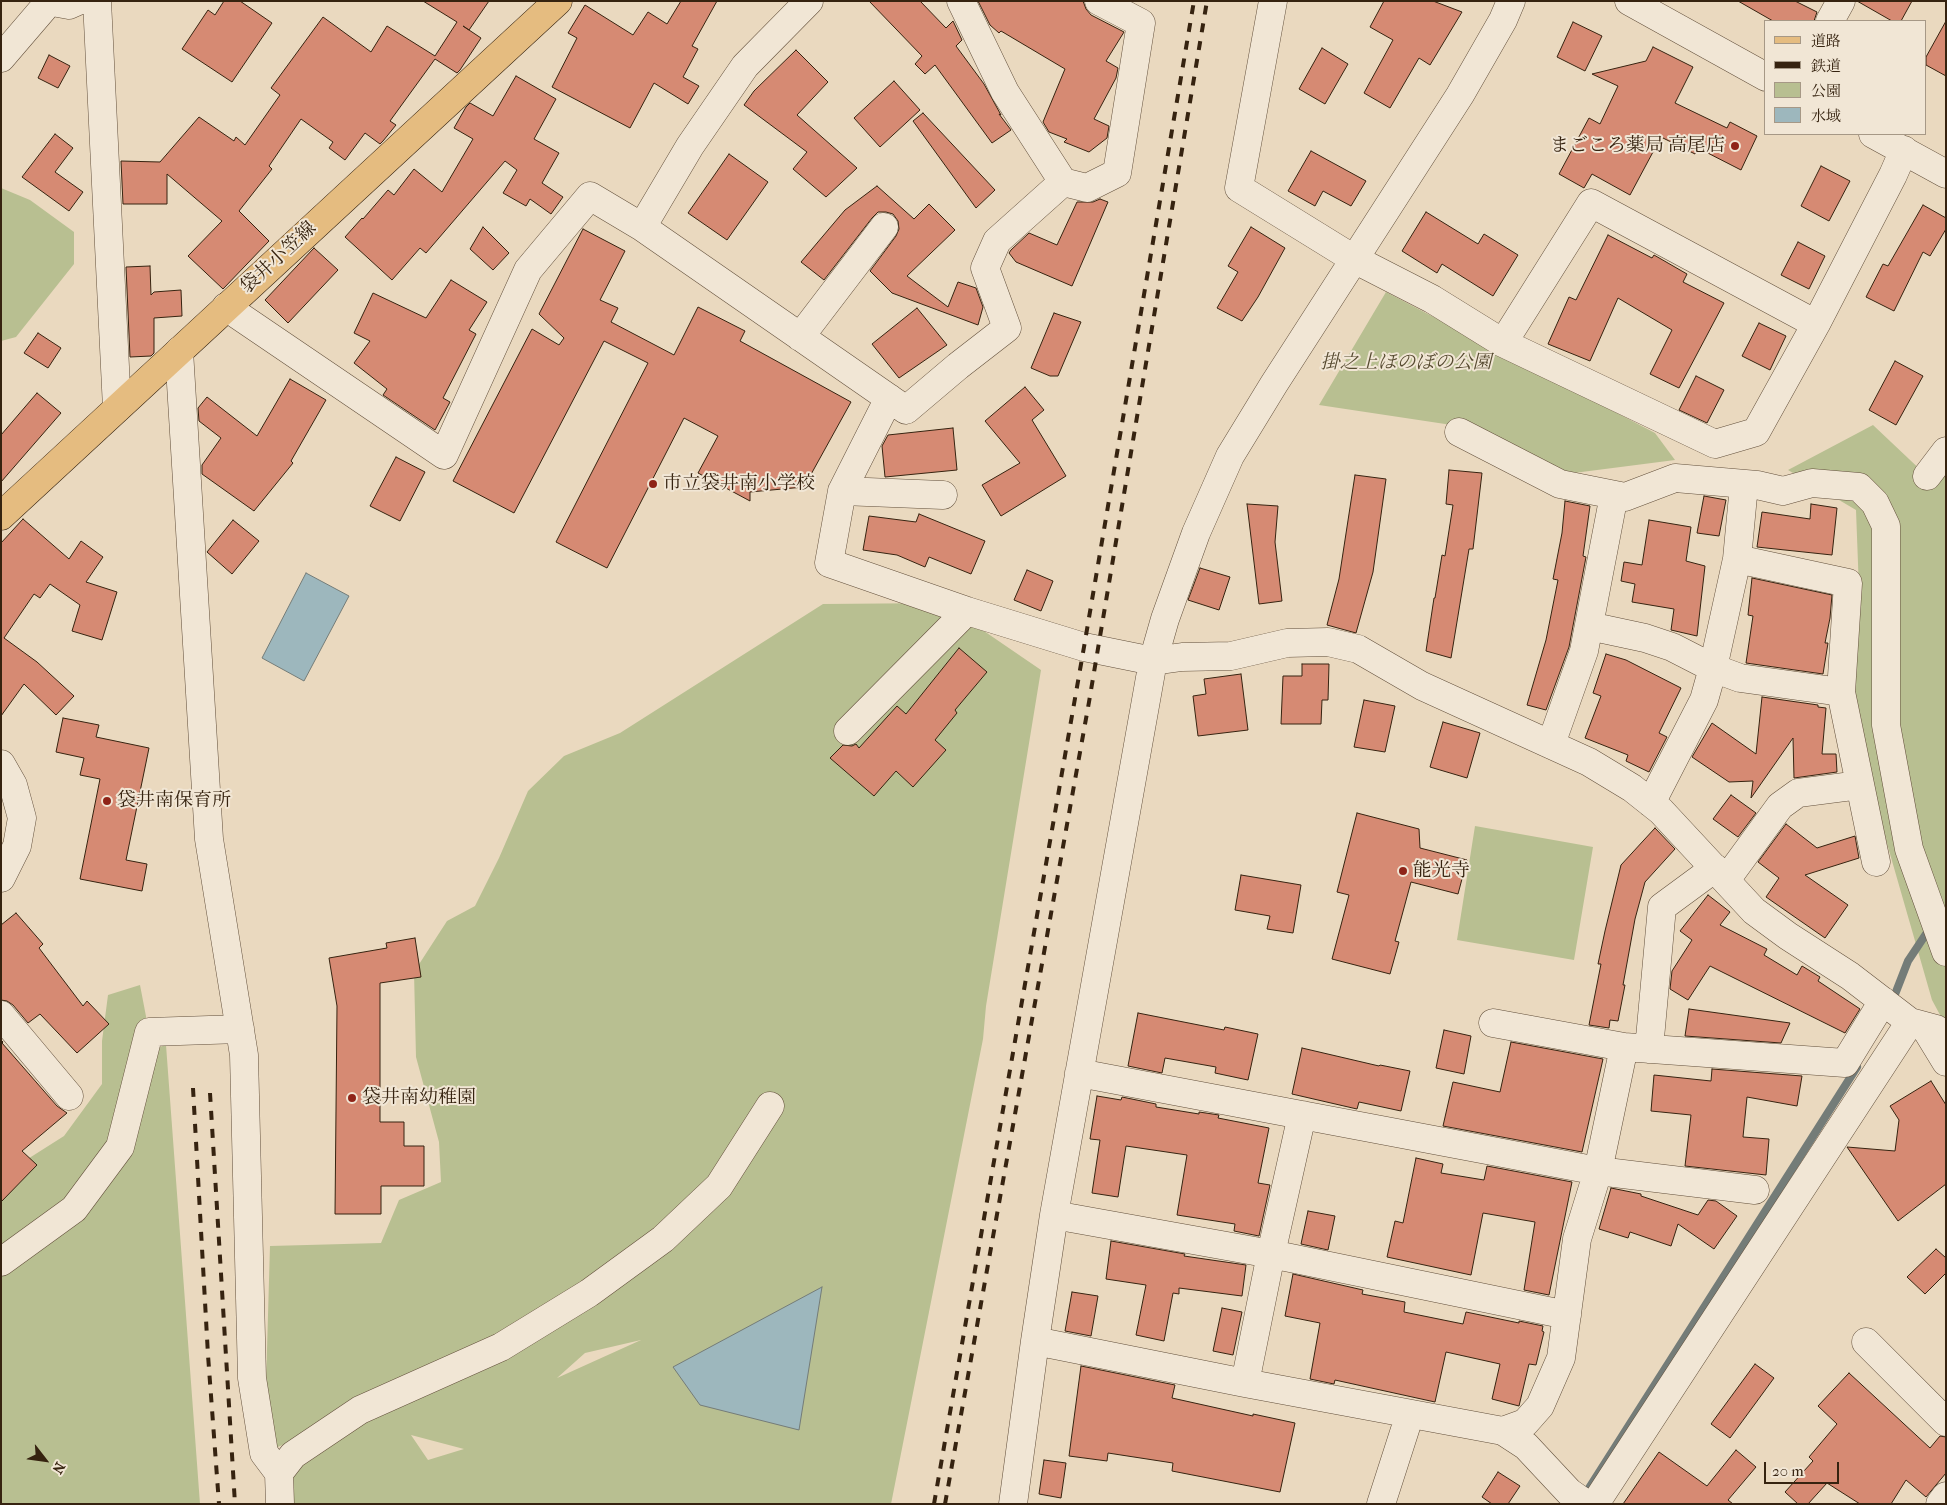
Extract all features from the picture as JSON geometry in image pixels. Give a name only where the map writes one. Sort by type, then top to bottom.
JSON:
[{"type":"main road","name":"袋井小笠線","points":[[1,516],[558,1]]},
{"type":"street","points":[[1,58],[48,2],[69,5],[78,1]]},
{"type":"street","points":[[97,1],[117,408]]},
{"type":"street","points":[[642,227],[690,146],[745,66],[809,1]]},
{"type":"street","points":[[961,1],[1005,92],[1063,182],[1086,188],[1117,173],[1141,24],[1099,1]]},
{"type":"street","points":[[1274,1],[1239,188],[1354,259],[1432,299],[1503,343],[1715,444],[1756,432],[1816,324],[1894,175],[1904,150]]},
{"type":"street","points":[[1013,1504],[1054,1215],[1079,1073],[1154,661],[1182,567],[1230,456],[1460,95],[1503,20],[1511,1]]},
{"type":"street","points":[[1628,1],[1764,76]]},
{"type":"street","points":[[1830,20],[1840,1]]},
{"type":"street","points":[[1875,135],[1946,174]]},
{"type":"street","points":[[226,307],[444,455],[528,270],[590,196],[642,227],[906,410],[1007,328],[985,268],[997,241],[1063,182]]},
{"type":"street","points":[[1503,343],[1591,203],[1816,324]]},
{"type":"street","points":[[800,337],[884,227]]},
{"type":"street","points":[[179,351],[209,839],[244,1055],[252,1378],[264,1453],[279,1473],[280,1504]]},
{"type":"street","points":[[889,398],[842,491],[829,563],[967,611],[1097,651],[1154,661],[1231,656],[1287,642],[1328,642],[1358,649],[1422,686],[1589,762],[1632,788],[1651,803],[1754,911],[1788,936],[1850,976],[1882,1001],[1926,1028],[1946,1062]]},
{"type":"street","points":[[1459,432],[1560,484],[1614,495],[1626,497],[1675,478],[1757,485],[1784,491],[1812,483],[1859,487],[1876,503],[1886,526],[1886,725],[1909,849],[1946,952]]},
{"type":"street","points":[[1927,476],[1946,451]]},
{"type":"street","points":[[1651,803],[1704,700],[1737,559],[1744,485]]},
{"type":"street","points":[[842,491],[943,495]]},
{"type":"street","points":[[1550,744],[1584,651],[1614,495]]},
{"type":"street","points":[[1737,559],[1848,583],[1841,692],[1876,862]]},
{"type":"street","points":[[848,731],[967,611]]},
{"type":"street","points":[[1589,626],[1645,638],[1663,644],[1713,668],[1740,678],[1841,692]]},
{"type":"street","points":[[1,764],[13,785],[22,818],[17,846],[1,878]]},
{"type":"street","points":[[1503,1431],[1525,1423],[1540,1406],[1560,1358],[1577,1239],[1636,1048],[1662,907],[1720,874],[1780,806],[1798,793],[1860,785]]},
{"type":"street","points":[[1494,1023],[1636,1048],[1845,1063],[1882,1001]]},
{"type":"street","points":[[1,1015],[69,1096]]},
{"type":"street","points":[[1595,1504],[1926,1028]]},
{"type":"street","points":[[1,1262],[74,1209],[120,1147],[149,1032],[240,1029]]},
{"type":"street","points":[[1079,1073],[1598,1171],[1755,1190]]},
{"type":"street","points":[[279,1473],[293,1455],[360,1410],[501,1347],[589,1293],[663,1239],[719,1186],[770,1106]]},
{"type":"street","points":[[1245,1383],[1302,1115]]},
{"type":"street","points":[[1054,1215],[1271,1254],[1567,1315]]},
{"type":"street","points":[[1035,1341],[1245,1383],[1503,1431],[1526,1446],[1570,1492],[1586,1504]]},
{"type":"street","points":[[1866,1342],[1946,1422]]},
{"type":"street","points":[[1381,1504],[1410,1414]]},
{"type":"street","points":[[1940,1504],[1946,1496]]},
{"type":"green space","points":[[1,188],[30,200],[74,232],[74,264],[16,337],[1,341]]},
{"type":"green space","name":"掛之上ほのぼの公園","points":[[1386,292],[1655,433],[1675,460],[1566,474],[1485,430],[1319,405]]},
{"type":"green space","points":[[1873,425],[1927,476],[1946,458],[1946,1026],[1932,1000],[1865,767],[1849,691],[1859,590],[1856,510],[1788,470]]},
{"type":"green space","points":[[943,603],[1041,670],[986,1006],[983,1039],[891,1504],[279,1504],[279,1473],[360,1411],[264,1453],[270,1246],[381,1243],[399,1200],[441,1182],[439,1142],[416,1057],[414,972],[447,921],[475,906],[499,858],[528,791],[564,756],[620,733],[823,604]],"holes":[[[641,1340],[557,1378],[585,1353]],[[411,1435],[464,1449],[428,1460]]]},
{"type":"green space","points":[[1475,826],[1593,847],[1574,960],[1457,940]]},
{"type":"green space","points":[[140,985],[149,1032],[145,1052],[166,1045],[200,1504],[1,1504],[1,1196],[23,1162],[64,1136],[102,1084],[102,1041],[108,995]]},
{"type":"water","points":[[306,573],[349,596],[304,681],[262,658]]},
{"type":"water","points":[[822,1287],[799,1430],[700,1405],[673,1367]]},
{"type":"building","points":[[224,1],[240,1],[272,23],[232,82],[182,49],[208,10],[215,15]]},
{"type":"building","points":[[423,1],[489,1],[469,30],[481,38],[460,70],[457,73],[435,59],[390,121],[396,125],[383,141],[380,144],[365,133],[345,160],[329,148],[333,142],[301,119],[269,166],[272,169],[239,211],[269,241],[223,289],[188,256],[222,221],[167,174],[167,204],[123,204],[121,161],[160,162],[199,117],[234,141],[236,137],[245,145],[280,95],[271,88],[323,17],[371,52],[387,26],[435,56],[457,22]]},
{"type":"building","points":[[681,1],[717,1],[692,46],[698,49],[683,77],[699,86],[688,104],[654,83],[630,128],[552,87],[577,38],[568,33],[585,5],[633,35],[648,12],[667,24]]},
{"type":"building","points":[[869,1],[920,1],[946,28],[953,21],[962,40],[956,46],[984,84],[1001,115],[999,114],[1011,130],[992,143],[935,65],[925,74],[915,64],[922,56]]},
{"type":"building","points":[[978,1],[1083,1],[1091,15],[1124,32],[1106,61],[1118,68],[1116,78],[1094,119],[1109,126],[1107,138],[1089,152],[1064,142],[1067,139],[1049,132],[1043,122],[1065,69],[1001,31],[999,33],[990,25]]},
{"type":"building","points":[[1384,1],[1433,1],[1462,12],[1430,65],[1419,58],[1390,108],[1364,93],[1393,40],[1370,27]]},
{"type":"building","points":[[1738,1],[1795,1],[1817,12],[1814,20],[1771,20]]},
{"type":"building","points":[[1857,1],[1912,1],[1902,20],[1890,20]]},
{"type":"building","points":[[1946,21],[1946,76],[1927,66],[1927,55]]},
{"type":"building","points":[[1573,22],[1602,36],[1585,71],[1557,57]]},
{"type":"building","points":[[1653,47],[1693,67],[1675,103],[1727,128],[1730,122],[1757,136],[1741,170],[1698,148],[1695,154],[1661,137],[1630,195],[1592,174],[1584,188],[1559,174],[1589,118],[1600,124],[1618,86],[1592,74],[1646,61]]},
{"type":"building","points":[[1322,48],[1348,64],[1325,104],[1299,89]]},
{"type":"building","points":[[796,50],[828,82],[797,115],[857,168],[826,197],[793,169],[807,152],[744,105],[754,91]]},
{"type":"building","points":[[49,55],[70,66],[58,88],[38,78]]},
{"type":"building","points":[[516,76],[556,99],[534,139],[559,153],[542,183],[563,197],[551,214],[530,199],[526,206],[503,193],[517,170],[505,161],[426,253],[420,248],[392,280],[345,237],[388,190],[394,195],[414,169],[442,192],[473,139],[454,128],[466,107],[470,103],[493,116]]},
{"type":"building","points":[[894,81],[920,110],[880,147],[854,118]]},
{"type":"building","points":[[923,113],[995,190],[976,208],[913,121]]},
{"type":"building","points":[[55,134],[73,148],[55,172],[83,192],[69,211],[22,177]]},
{"type":"building","points":[[1311,151],[1366,181],[1351,206],[1323,191],[1315,206],[1288,191]]},
{"type":"building","points":[[729,154],[768,182],[727,240],[688,213]]},
{"type":"building","points":[[1821,166],[1850,181],[1829,221],[1801,206]]},
{"type":"building","points":[[877,186],[914,219],[929,204],[955,230],[907,276],[948,307],[958,282],[976,288],[983,307],[978,325],[892,293],[870,271],[896,236],[899,229],[898,221],[893,214],[878,212],[824,280],[801,262],[845,210]]},
{"type":"building","points":[[1100,199],[1108,202],[1072,286],[1016,262],[1009,253],[1029,233],[1057,245],[1077,202],[1093,202]]},
{"type":"building","points":[[1923,205],[1946,218],[1946,229],[1930,256],[1923,252],[1894,311],[1866,297],[1883,264],[1888,266]]},
{"type":"building","points":[[1426,212],[1478,244],[1484,234],[1518,255],[1493,296],[1442,264],[1437,273],[1402,251]]},
{"type":"building","points":[[483,227],[509,253],[493,270],[470,249]]},
{"type":"building","points":[[1251,227],[1285,248],[1258,297],[1242,321],[1217,308],[1238,272],[1228,266]]},
{"type":"building","points":[[583,229],[625,251],[600,300],[618,308],[611,322],[674,355],[698,307],[745,331],[740,341],[851,402],[804,487],[750,492],[750,501],[698,473],[718,436],[684,418],[607,568],[556,542],[648,363],[604,341],[514,513],[453,481],[532,329],[559,345],[564,338],[539,314]]},
{"type":"building","points":[[1608,235],[1652,258],[1654,255],[1687,274],[1683,282],[1724,303],[1679,388],[1650,374],[1672,330],[1618,298],[1590,361],[1548,344],[1569,297],[1576,300]]},
{"type":"building","points":[[1798,242],[1825,256],[1809,289],[1781,275]]},
{"type":"building","points":[[314,248],[338,270],[288,323],[265,300]]},
{"type":"building","points":[[150,266],[151,295],[154,292],[181,290],[182,316],[154,318],[154,353],[151,356],[130,357],[126,267]]},
{"type":"building","points":[[451,280],[487,302],[469,330],[476,334],[443,398],[450,402],[435,430],[383,395],[387,389],[354,363],[370,341],[354,333],[373,293],[426,318]]},
{"type":"building","points":[[917,308],[947,345],[899,378],[872,344]]},
{"type":"building","points":[[1054,313],[1081,322],[1058,376],[1050,376],[1031,368]]},
{"type":"building","points":[[1759,323],[1786,336],[1770,370],[1742,356]]},
{"type":"building","points":[[38,333],[61,348],[48,368],[24,353]]},
{"type":"building","points":[[1895,361],[1923,376],[1896,425],[1869,410]]},
{"type":"building","points":[[1696,376],[1724,390],[1707,423],[1679,410]]},
{"type":"building","points":[[290,379],[326,400],[291,461],[293,463],[254,511],[202,474],[202,465],[221,438],[199,421],[198,408],[207,397],[257,436]]},
{"type":"building","points":[[1025,387],[1044,410],[1032,420],[1066,476],[1001,516],[982,485],[1020,463],[985,421]]},
{"type":"building","points":[[37,393],[61,413],[1,482],[1,435]]},
{"type":"building","points":[[953,428],[957,470],[885,477],[882,446],[888,435]]},
{"type":"building","points":[[396,457],[425,472],[400,521],[370,506]]},
{"type":"building","points":[[1449,470],[1482,473],[1473,549],[1469,549],[1451,658],[1426,651],[1434,598],[1442,555],[1445,556],[1453,505],[1446,504]]},
{"type":"building","points":[[1355,475],[1386,479],[1373,572],[1356,633],[1327,625],[1339,579]]},
{"type":"building","points":[[1704,496],[1726,500],[1719,536],[1697,533]]},
{"type":"building","points":[[1565,501],[1590,506],[1583,556],[1586,557],[1569,647],[1546,710],[1527,705],[1546,640],[1558,580],[1553,579],[1562,533]]},
{"type":"building","points":[[1247,504],[1278,506],[1275,542],[1282,601],[1259,604]]},
{"type":"building","points":[[1811,504],[1837,508],[1832,555],[1757,547],[1762,512],[1810,519]]},
{"type":"building","points":[[919,514],[985,541],[971,574],[929,557],[925,567],[897,555],[863,550],[869,516],[916,522]]},
{"type":"building","points":[[23,519],[69,559],[81,541],[103,557],[86,582],[117,592],[102,640],[72,631],[80,605],[50,584],[40,598],[34,594],[4,638],[37,662],[74,696],[56,715],[24,684],[1,716],[1,543]]},
{"type":"building","points":[[233,520],[259,541],[232,574],[207,552]]},
{"type":"building","points":[[1649,520],[1691,527],[1686,561],[1705,566],[1697,636],[1671,630],[1674,609],[1632,602],[1635,584],[1621,581],[1624,562],[1642,565]]},
{"type":"building","points":[[1200,568],[1230,577],[1219,610],[1188,600]]},
{"type":"building","points":[[1027,570],[1053,581],[1041,611],[1014,600]]},
{"type":"building","points":[[1752,578],[1832,595],[1825,643],[1828,643],[1823,674],[1746,663],[1753,616],[1748,615]]},
{"type":"building","points":[[959,648],[987,672],[955,710],[957,713],[935,740],[946,750],[913,787],[896,771],[874,796],[830,758],[843,745],[852,746],[856,744],[859,748],[897,706],[906,714]]},
{"type":"building","points":[[1606,654],[1626,660],[1681,688],[1659,733],[1667,737],[1649,772],[1626,761],[1628,755],[1585,738],[1601,696],[1593,693]]},
{"type":"building","points":[[1302,664],[1329,664],[1328,700],[1322,700],[1321,724],[1281,724],[1283,676],[1302,676]]},
{"type":"building","points":[[1241,674],[1248,730],[1198,736],[1193,696],[1206,694],[1204,679]]},
{"type":"building","points":[[1762,697],[1818,705],[1818,707],[1826,708],[1822,754],[1836,754],[1837,772],[1794,778],[1793,738],[1751,798],[1753,781],[1729,782],[1692,757],[1712,723],[1756,754]]},
{"type":"building","points":[[1364,700],[1395,706],[1385,752],[1354,747]]},
{"type":"building","points":[[63,718],[99,725],[96,737],[149,748],[126,860],[147,864],[142,891],[80,879],[100,779],[80,775],[84,758],[56,752]]},
{"type":"building","points":[[1443,722],[1480,733],[1467,778],[1430,767]]},
{"type":"building","points":[[1731,795],[1756,813],[1738,837],[1713,819]]},
{"type":"building","name":"能光寺","points":[[1357,813],[1419,829],[1420,848],[1467,860],[1458,894],[1411,882],[1395,941],[1399,942],[1390,974],[1332,959],[1349,895],[1337,892]]},
{"type":"building","points":[[1786,824],[1817,848],[1855,836],[1859,858],[1805,875],[1848,905],[1825,938],[1766,897],[1779,878],[1758,862]]},
{"type":"building","points":[[1655,828],[1675,849],[1645,882],[1635,919],[1618,1021],[1610,1020],[1609,1028],[1589,1025],[1601,964],[1598,964],[1621,865]]},
{"type":"building","points":[[1241,875],[1301,885],[1293,933],[1267,929],[1270,916],[1235,910]]},
{"type":"building","points":[[1708,895],[1730,912],[1720,925],[1767,949],[1764,955],[1797,975],[1802,966],[1820,977],[1818,981],[1860,1009],[1845,1033],[1710,966],[1688,1000],[1670,989],[1672,971],[1692,940],[1680,931]]},
{"type":"building","points":[[16,913],[43,944],[39,948],[83,1006],[87,1001],[109,1024],[77,1053],[40,1014],[28,1023],[13,1005],[1,1000],[1,925]]},
{"type":"building","points":[[415,938],[421,977],[380,983],[380,1122],[404,1122],[404,1146],[424,1146],[424,1186],[381,1186],[381,1214],[335,1214],[337,1006],[329,958],[387,948],[386,943]]},
{"type":"building","points":[[1689,1009],[1790,1023],[1781,1043],[1685,1036]]},
{"type":"building","points":[[1138,1013],[1224,1030],[1225,1027],[1258,1034],[1248,1080],[1215,1073],[1216,1067],[1165,1058],[1162,1073],[1128,1066]]},
{"type":"building","points":[[1444,1030],[1471,1036],[1464,1074],[1436,1068]]},
{"type":"building","points":[[1,1040],[57,1106],[67,1113],[22,1151],[37,1165],[1,1202]]},
{"type":"building","points":[[1511,1042],[1603,1059],[1582,1152],[1443,1126],[1453,1082],[1500,1092]]},
{"type":"building","points":[[1302,1048],[1379,1066],[1410,1071],[1401,1111],[1359,1102],[1357,1109],[1292,1094]]},
{"type":"building","points":[[1712,1069],[1802,1076],[1797,1106],[1747,1097],[1743,1137],[1769,1139],[1766,1175],[1685,1166],[1691,1115],[1651,1111],[1654,1075],[1711,1081]]},
{"type":"building","points":[[1931,1081],[1946,1105],[1946,1184],[1898,1221],[1847,1147],[1895,1151],[1899,1120],[1890,1106]]},
{"type":"building","points":[[1097,1096],[1121,1100],[1122,1097],[1156,1104],[1156,1107],[1199,1114],[1199,1112],[1219,1115],[1218,1118],[1269,1128],[1258,1183],[1270,1185],[1259,1236],[1234,1231],[1235,1224],[1177,1215],[1187,1155],[1126,1146],[1118,1197],[1092,1193],[1100,1140],[1090,1139]]},
{"type":"building","points":[[1416,1158],[1443,1164],[1441,1173],[1484,1180],[1487,1166],[1572,1182],[1549,1295],[1524,1290],[1535,1222],[1483,1213],[1471,1275],[1387,1257],[1395,1221],[1403,1223]]},
{"type":"building","points":[[1611,1188],[1641,1194],[1641,1196],[1698,1215],[1708,1200],[1716,1201],[1737,1216],[1714,1249],[1678,1224],[1671,1246],[1630,1232],[1628,1238],[1599,1229]]},
{"type":"building","points":[[1308,1211],[1335,1216],[1328,1250],[1301,1244]]},
{"type":"building","points":[[1111,1241],[1185,1254],[1184,1256],[1246,1265],[1242,1296],[1179,1288],[1179,1294],[1173,1293],[1164,1341],[1136,1335],[1146,1285],[1106,1279]]},
{"type":"building","points":[[1936,1249],[1946,1258],[1946,1273],[1925,1294],[1907,1277]]},
{"type":"building","points":[[1293,1274],[1363,1290],[1362,1294],[1405,1302],[1404,1312],[1463,1324],[1466,1312],[1543,1326],[1542,1331],[1544,1332],[1536,1365],[1529,1364],[1519,1406],[1492,1399],[1500,1364],[1446,1352],[1435,1402],[1335,1380],[1334,1384],[1310,1379],[1320,1323],[1285,1316]]},
{"type":"building","points":[[1072,1292],[1098,1296],[1091,1336],[1065,1331]]},
{"type":"building","points":[[1222,1308],[1242,1312],[1233,1355],[1213,1351]]},
{"type":"building","points":[[1755,1364],[1774,1378],[1730,1438],[1711,1424]]},
{"type":"building","points":[[1081,1366],[1175,1385],[1172,1398],[1253,1416],[1253,1414],[1295,1423],[1280,1492],[1172,1471],[1173,1463],[1108,1453],[1107,1461],[1069,1456]]},
{"type":"building","points":[[1849,1373],[1930,1448],[1940,1436],[1946,1437],[1946,1473],[1926,1497],[1906,1480],[1891,1504],[1860,1504],[1827,1483],[1808,1504],[1798,1504],[1785,1492],[1813,1461],[1809,1457],[1837,1424],[1818,1406]]},
{"type":"building","points":[[1736,1450],[1756,1467],[1728,1500],[1733,1504],[1623,1504],[1659,1452],[1707,1486]]},
{"type":"building","points":[[1044,1460],[1066,1463],[1061,1498],[1039,1494]]},
{"type":"building","points":[[1498,1472],[1520,1486],[1508,1504],[1492,1504],[1482,1497]]},
{"type":"waterway","points":[[1892,1002],[1908,961],[1926,934],[1932,931]]},
{"type":"waterway","points":[[1584,1496],[1857,1067]]},
{"type":"railway","points":[[934,1504],[1084,647],[1194,1]]},
{"type":"railway","points":[[945,1504],[1089,702],[1207,1]]},
{"type":"railway","points":[[193,1088],[208,1355],[219,1504]]},
{"type":"railway","points":[[210,1093],[235,1504]]},
{"type":"place","name":"まごころ薬局 高尾店","points":[[1735,146]]},
{"type":"place","name":"市立袋井南小学校","points":[[653,484]]},
{"type":"place","name":"袋井南保育所","points":[[107,801]]},
{"type":"place","name":"能光寺","points":[[1403,871]]},
{"type":"place","name":"袋井南幼稚園","points":[[352,1098]]}]
